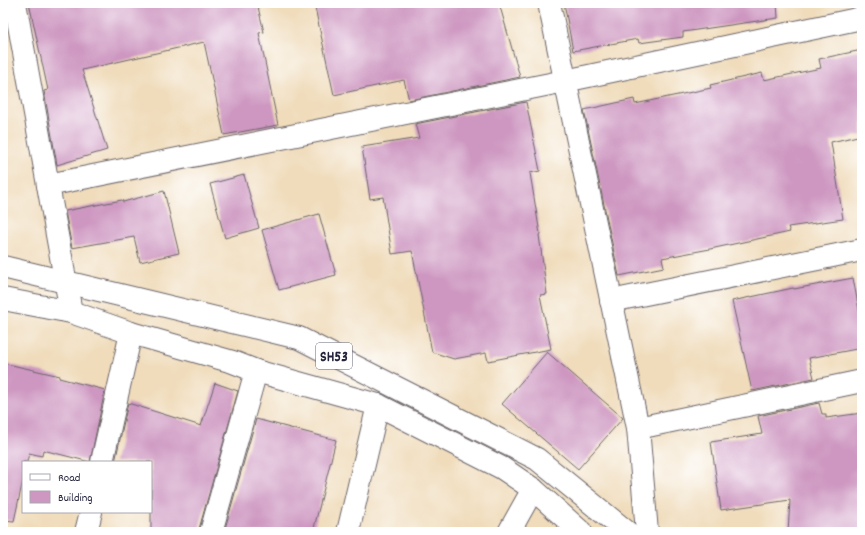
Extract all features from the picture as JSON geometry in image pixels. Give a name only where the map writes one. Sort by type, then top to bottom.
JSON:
[{"type":"street","points":[[15,3],[71,312]]},
{"type":"street","points":[[549,3],[638,428],[646,532]]},
{"type":"street","points":[[48,185],[565,81],[862,18]]},
{"type":"street","points":[[611,301],[862,250]]},
{"type":"street","name":"SH53","points":[[3,267],[299,338],[538,459],[627,532]]},
{"type":"street","name":"SH53","points":[[3,298],[71,312],[131,333],[233,362],[256,371],[378,405],[502,468],[533,490],[581,532]]},
{"type":"street","points":[[102,461],[131,333]]},
{"type":"street","points":[[211,532],[256,371]]},
{"type":"street","points":[[638,428],[862,381]]},
{"type":"street","points":[[348,532],[378,405]]},
{"type":"street","points":[[510,532],[533,490]]},
{"type":"street","points":[[86,532],[91,513]]},
{"type":"building","points":[[29,3],[257,3],[264,32],[259,33],[278,125],[224,135],[204,42],[82,70],[107,150],[57,165],[44,91],[48,90]]},
{"type":"building","points":[[314,3],[499,3],[520,77],[409,100],[404,80],[334,95]]},
{"type":"building","points":[[564,3],[777,3],[778,18],[683,32],[683,37],[639,43],[638,39],[573,51]]},
{"type":"building","points":[[862,50],[862,135],[831,142],[843,219],[788,227],[790,232],[662,258],[664,267],[619,276],[584,110],[634,99],[635,104],[711,88],[710,85],[762,73],[764,80],[821,68],[819,59]]},
{"type":"building","points":[[526,102],[540,171],[530,173],[540,234],[547,294],[540,295],[551,349],[488,361],[486,353],[454,359],[432,352],[412,251],[392,254],[383,197],[370,199],[362,147],[419,138],[415,124]]},
{"type":"building","points":[[244,175],[259,228],[225,238],[210,184]]},
{"type":"building","points":[[164,191],[179,253],[140,262],[134,237],[72,248],[65,211],[122,200],[123,202]]},
{"type":"building","points":[[319,214],[336,275],[279,290],[262,230]]},
{"type":"building","points":[[853,278],[862,326],[862,348],[809,358],[814,378],[752,391],[732,301],[793,288]]},
{"type":"building","points":[[547,352],[623,418],[578,469],[502,404]]},
{"type":"building","points":[[3,363],[60,376],[59,378],[105,390],[90,461],[43,450],[42,456],[29,453],[27,461],[22,461],[22,485],[14,521],[3,520]]},
{"type":"building","points":[[215,383],[238,391],[199,532],[151,532],[152,461],[115,461],[128,403],[201,426]]},
{"type":"building","points":[[819,403],[822,414],[826,414],[826,418],[862,413],[862,532],[788,532],[790,500],[721,510],[711,442],[762,434],[758,416]]},
{"type":"building","points":[[256,419],[336,440],[313,532],[224,532]]}]
